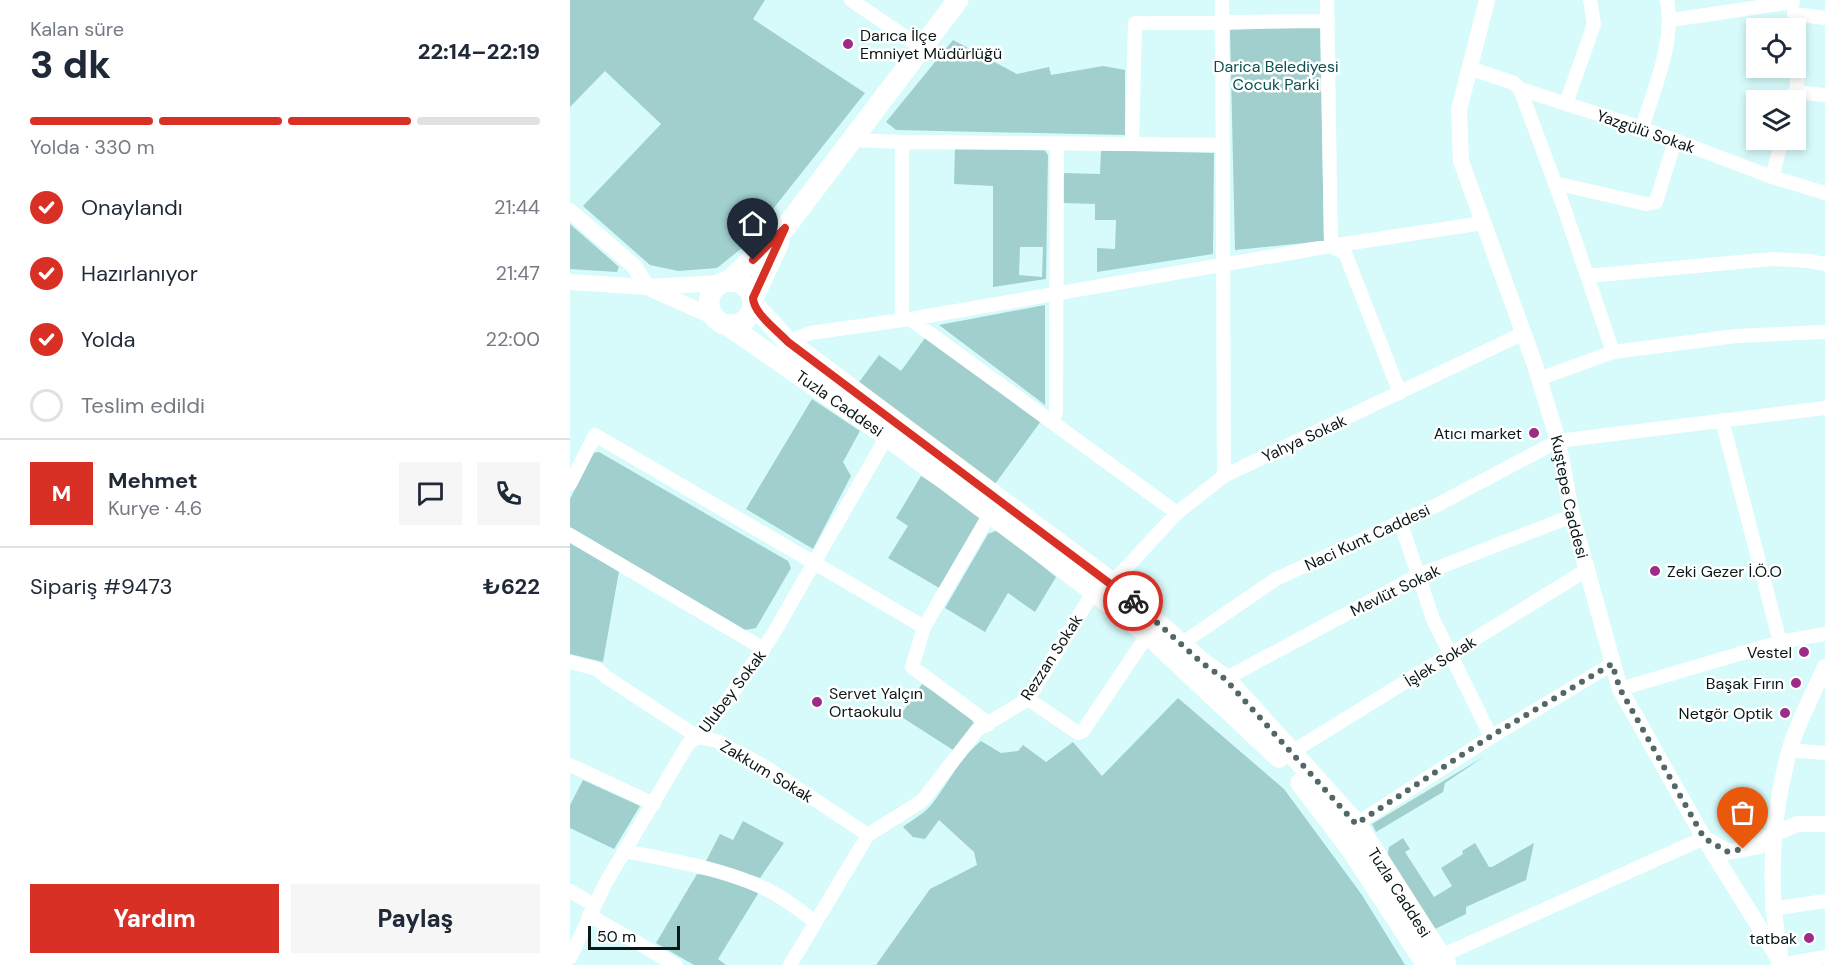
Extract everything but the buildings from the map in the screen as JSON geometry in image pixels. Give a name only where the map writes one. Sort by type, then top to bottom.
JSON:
[{"type":"main road","points":[[785,228],[753,301],[748,318],[743,323],[721,321],[709,297],[785,228],[958,0]]},
{"type":"main road","points":[[725,282],[743,285],[753,301]]},
{"type":"main road","name":"Tuzla Caddesi","points":[[753,301],[788,342],[991,512],[1103,587],[1148,634],[1281,758],[1438,962]]},
{"type":"main road","name":"Tuzla Caddesi","points":[[721,321],[891,428],[1225,679],[1356,824],[1438,962]]},
{"type":"street","points":[[851,0],[920,48]]},
{"type":"street","points":[[1222,0],[1224,477]]},
{"type":"street","points":[[1328,0],[1331,246]]},
{"type":"street","name":"Kuştepe Caddesi","points":[[1487,0],[1459,110],[1461,161],[1524,333],[1558,441],[1572,516],[1612,664],[1620,689],[1704,838],[1781,965]]},
{"type":"street","points":[[1566,104],[1594,24],[1590,0]]},
{"type":"street","points":[[1642,128],[1671,20],[1667,0]]},
{"type":"street","points":[[1671,20],[1793,11],[1825,18]]},
{"type":"street","points":[[1132,144],[1135,23],[1328,21]]},
{"type":"street","name":"Yazgülü Sokak","points":[[1469,68],[1514,83],[1520,89],[1642,128],[1772,177],[1825,193]]},
{"type":"street","points":[[1520,89],[1613,352]]},
{"type":"street","points":[[1806,96],[1825,95]]},
{"type":"street","points":[[851,141],[1223,145]]},
{"type":"street","points":[[1555,183],[1646,204],[1656,202],[1675,141]]},
{"type":"street","points":[[902,142],[906,319]]},
{"type":"street","points":[[1051,422],[1056,412],[1057,143]]},
{"type":"street","points":[[1772,177],[1779,150]]},
{"type":"street","points":[[570,211],[634,266],[647,287],[721,321]]},
{"type":"street","points":[[788,342],[810,333],[1056,294],[1331,246],[1483,223]]},
{"type":"street","points":[[1331,246],[1345,253],[1400,393]]},
{"type":"street","points":[[1588,276],[1754,260],[1809,261],[1825,264]]},
{"type":"street","points":[[570,282],[647,287],[725,282]]},
{"type":"street","points":[[906,319],[1177,513]]},
{"type":"street","points":[[1539,379],[1613,352],[1736,336],[1825,332]]},
{"type":"street","name":"Yahya Sokak","points":[[1103,587],[1177,513],[1224,477],[1524,333]]},
{"type":"street","points":[[1558,441],[1825,408]]},
{"type":"street","points":[[1722,420],[1780,642]]},
{"type":"street","name":"Ulubey Sokak","points":[[570,958],[591,910],[688,744],[698,737],[724,705],[764,649],[891,428]]},
{"type":"street","points":[[570,484],[575,460],[595,435],[924,627]]},
{"type":"street","name":"Naci Kunt Caddesi","points":[[1181,644],[1276,579],[1437,505],[1558,441]]},
{"type":"street","points":[[989,724],[912,667],[924,627],[991,512]]},
{"type":"street","name":"Mevlüt Sokak","points":[[1225,679],[1419,575],[1572,516]]},
{"type":"street","points":[[1400,521],[1433,619],[1491,736]]},
{"type":"street","points":[[570,535],[764,649]]},
{"type":"street","name":"İşlek Sokak","points":[[1292,752],[1451,656],[1588,569]]},
{"type":"street","name":"Rezzan Sokak","points":[[868,835],[922,801],[966,741],[977,730],[1028,699],[1103,587]]},
{"type":"street","points":[[1028,699],[1078,734],[1083,731],[1148,634]]},
{"type":"street","points":[[1620,689],[1780,642],[1825,634]]},
{"type":"street","name":"Zakkum Sokak","points":[[570,662],[597,669],[698,737],[717,741],[764,766],[868,835]]},
{"type":"street","points":[[1356,824],[1491,736],[1612,664]]},
{"type":"street","points":[[1823,674],[1789,750],[1773,834],[1772,909],[1781,965],[1825,957]]},
{"type":"street","points":[[1789,750],[1825,753]]},
{"type":"street","points":[[570,765],[654,804]]},
{"type":"street","points":[[1438,962],[1704,838],[1728,852],[1759,846],[1773,834],[1798,824],[1825,825]]},
{"type":"street","points":[[790,965],[868,835]]},
{"type":"street","points":[[624,851],[707,868],[758,885],[785,900],[815,922]]},
{"type":"street","points":[[570,891],[591,910],[676,965]]},
{"type":"street","points":[[1772,909],[1825,901]]},
{"type":"green space","points":[[570,0],[765,0],[753,19],[865,93],[742,248],[717,268],[678,271],[650,265],[583,206],[661,124],[605,71],[570,107]]},
{"type":"green space","name":"Darica Belediyesi Cocuk Parki","points":[[1320,27],[1324,241],[1235,250],[1230,30]]},
{"type":"green space","points":[[953,40],[1017,74],[1049,67],[1051,75],[1103,66],[1125,70],[1125,135],[896,130],[886,122]]},
{"type":"green space","points":[[955,148],[1044,149],[1048,155],[1046,279],[993,287],[993,186],[954,184]],"holes":[[[1020,247],[1043,247],[1042,277],[1019,275]]]},
{"type":"green space","points":[[1101,150],[1214,153],[1213,254],[1097,272],[1097,248],[1115,249],[1116,220],[1095,220],[1095,204],[1063,203],[1063,173],[1100,174]]},
{"type":"green space","points":[[570,224],[619,267],[617,272],[570,269]]},
{"type":"green space","points":[[1045,305],[1045,405],[939,325]]},
{"type":"green space","points":[[925,338],[1041,421],[995,484],[857,385],[879,355],[901,371]]},
{"type":"green space","points":[[812,399],[860,431],[843,462],[851,476],[813,549],[746,509]]},
{"type":"green space","points":[[599,452],[788,561],[791,568],[756,628],[745,630],[570,527],[570,499],[593,453]]},
{"type":"green space","points":[[921,476],[979,514],[980,520],[941,589],[888,558],[908,526],[896,518]]},
{"type":"green space","points":[[998,530],[1056,577],[1035,612],[1008,593],[985,632],[945,608],[988,534]]},
{"type":"green space","points":[[570,542],[619,571],[603,662],[570,654]]},
{"type":"green space","points":[[922,684],[970,715],[974,725],[953,750],[900,716]]},
{"type":"green space","points":[[1178,698],[1284,789],[1362,895],[1405,965],[876,965],[930,889],[977,865],[974,852],[939,820],[925,839],[913,837],[903,827],[929,807],[973,748],[981,741],[1001,753],[1018,751],[1023,745],[1046,762],[1073,742],[1102,776]]},
{"type":"green space","points":[[1485,756],[1445,783],[1443,792],[1376,832],[1372,824]]},
{"type":"green space","points":[[583,780],[640,806],[614,849],[570,828],[570,805]]},
{"type":"green space","points":[[743,821],[784,843],[760,878],[706,861],[720,834],[733,840]]},
{"type":"green space","points":[[1403,838],[1410,849],[1405,852],[1434,897],[1452,886],[1441,868],[1475,843],[1489,867],[1492,867],[1534,843],[1526,880],[1466,907],[1466,914],[1435,929],[1387,859],[1389,847]]},
{"type":"green space","points":[[697,874],[715,876],[759,892],[718,959],[726,965],[694,965],[656,943]]},
{"type":"way so far","points":[[1133,601],[1202,663],[1225,679],[1356,824],[1491,736],[1612,664],[1620,689],[1704,838],[1728,852],[1743,849]]},
{"type":"place","name":"Darıca İlçe Emniyet Müdürlüğü","points":[[848,44]]},
{"type":"place","name":"Atıcı market","points":[[1534,433]]},
{"type":"place","name":"Zeki Gezer İ.Ö.O","points":[[1655,571]]},
{"type":"place","name":"Vestel","points":[[1804,652]]},
{"type":"place","name":"Başak Fırın","points":[[1796,683]]},
{"type":"place","name":"Servet Yalçın Ortaokulu","points":[[817,702]]},
{"type":"place","name":"Netgör Optik","points":[[1785,713]]},
{"type":"place","name":"tatbak","points":[[1809,938]]},
{"type":"route","points":[[753,260],[785,228],[753,298],[754,305],[788,342],[1133,601]]}]
